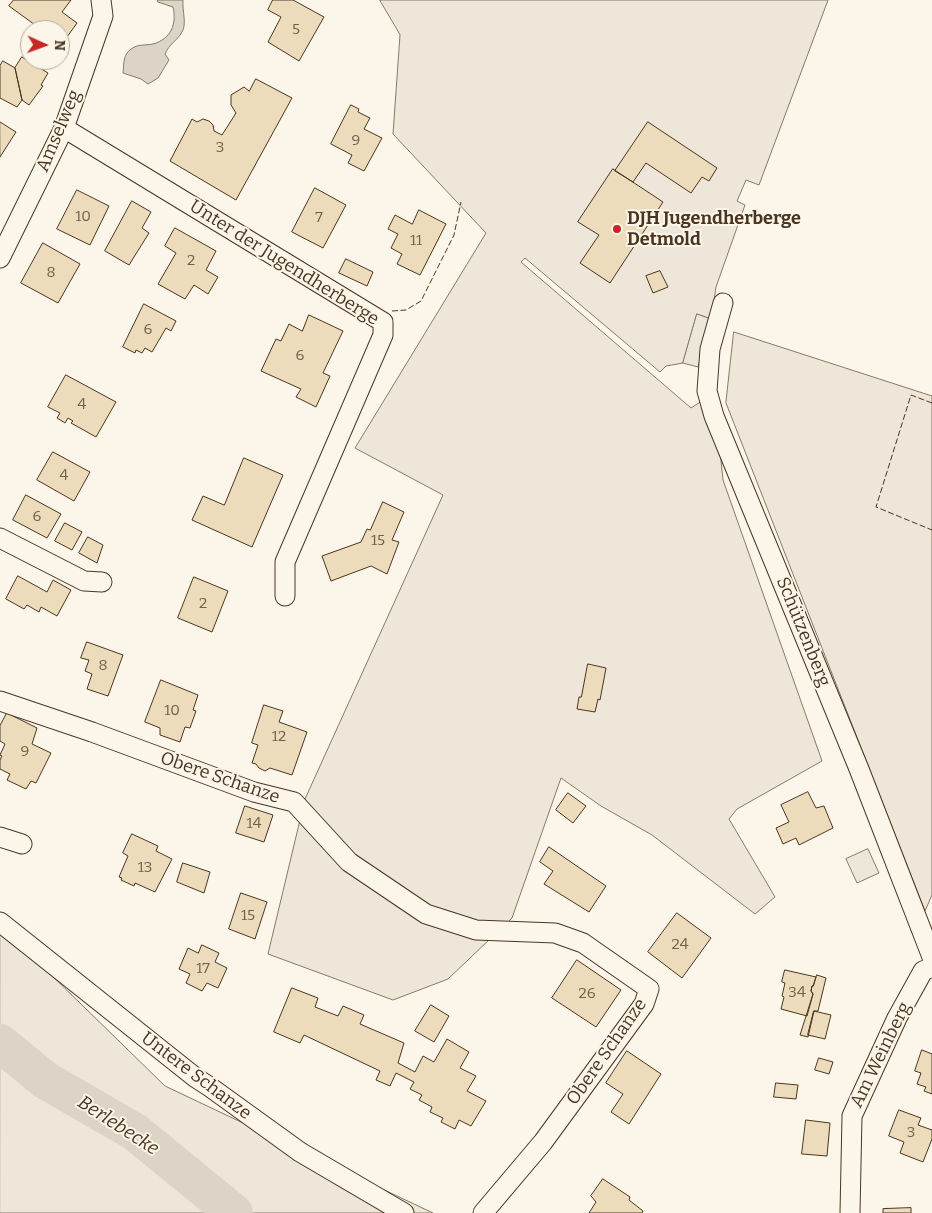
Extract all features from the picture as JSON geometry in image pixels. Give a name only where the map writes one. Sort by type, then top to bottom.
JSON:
[{"type":"street","name":"Amselweg","points":[[0,258],[64,128],[103,16],[101,0]]},
{"type":"street","name":"Unter der Jugendherberge","points":[[64,128],[383,322],[383,335],[286,562],[285,596]]},
{"type":"street","name":"Schützenberg","points":[[722,303],[710,349],[706,391],[714,416],[859,769],[932,957]]},
{"type":"street","points":[[0,538],[84,581],[102,582]]},
{"type":"street","name":"Obere Schanze","points":[[0,701],[92,732],[254,792],[294,802],[349,862],[426,914],[476,930],[555,933],[583,943],[649,989],[644,1004],[544,1142],[484,1213]]},
{"type":"street","points":[[0,837],[22,844]]},
{"type":"street","name":"Untere Schanze","points":[[0,922],[196,1078],[300,1152],[404,1213]]},
{"type":"street","name":"Am Weinberg","points":[[850,1213],[852,1116],[897,1018],[923,972],[932,967]]},
{"type":"shaded area","points":[[158,0],[183,0],[184,25],[180,35],[165,54],[169,60],[158,78],[148,84],[141,79],[123,73],[124,63],[130,50],[159,42],[171,30],[174,19],[173,7],[158,2]]},
{"type":"shaded area","points":[[380,0],[828,0],[759,185],[746,180],[737,201],[745,205],[716,287],[711,319],[697,314],[683,363],[666,366],[660,372],[525,258],[521,262],[691,408],[714,393],[723,480],[822,761],[737,809],[729,819],[775,897],[755,914],[652,835],[601,806],[561,778],[512,918],[448,979],[393,1000],[268,954],[305,799],[443,495],[355,448],[486,233],[393,134],[400,35]]},
{"type":"shaded area","points":[[697,314],[711,319],[698,367],[683,363]]},
{"type":"shaded area","points":[[734,332],[932,396],[932,895],[925,911],[726,403]]},
{"type":"shaded area","points":[[868,849],[879,873],[857,883],[846,859]]},
{"type":"shaded area","points":[[0,925],[165,1086],[433,1213],[0,1213]]},
{"type":"building","points":[[14,0],[71,0],[62,12],[77,23],[70,33],[70,20],[28,20],[9,6]]},
{"type":"building","points":[[273,0],[293,0],[324,17],[299,61],[268,42],[281,17],[268,10]]},
{"type":"building","points":[[20,60],[20,70],[43,70],[48,73],[41,85],[43,86],[29,105],[22,100],[15,68]]},
{"type":"building","points":[[3,61],[15,68],[22,100],[17,107],[0,98],[0,66]]},
{"type":"building","points":[[256,79],[292,98],[236,200],[170,161],[192,119],[197,122],[203,119],[209,121],[213,125],[214,131],[222,135],[236,113],[231,105],[231,95],[244,87],[249,91]]},
{"type":"building","points":[[351,105],[359,109],[358,112],[370,118],[364,129],[382,138],[364,171],[348,163],[352,155],[331,144]]},
{"type":"building","points":[[0,122],[16,132],[0,157]]},
{"type":"building","points":[[648,122],[717,168],[709,181],[702,177],[691,193],[646,163],[633,182],[615,171]]},
{"type":"building","name":"DJH Jugendherberge Detmold","points":[[613,169],[663,202],[610,283],[580,263],[599,235],[578,222]]},
{"type":"building","points":[[315,188],[346,205],[323,248],[292,232]]},
{"type":"building","points":[[77,190],[109,206],[90,245],[57,229]]},
{"type":"building","points":[[132,201],[151,212],[142,228],[149,233],[129,265],[105,251]]},
{"type":"building","points":[[419,210],[446,224],[420,275],[397,264],[402,254],[391,248],[398,234],[388,229],[395,215],[412,224]]},
{"type":"building","points":[[175,228],[216,251],[206,270],[218,277],[208,294],[194,285],[185,299],[158,284],[176,253],[165,246]]},
{"type":"building","points":[[43,243],[80,264],[58,303],[21,283]]},
{"type":"building","points":[[346,259],[373,272],[367,286],[339,273]]},
{"type":"building","points":[[660,271],[668,287],[653,293],[646,276]]},
{"type":"building","points":[[144,304],[176,321],[171,331],[166,328],[152,352],[145,348],[142,353],[136,350],[135,353],[123,347]]},
{"type":"building","points":[[309,315],[343,331],[323,373],[330,376],[316,407],[296,397],[301,389],[261,371],[276,339],[281,341],[289,324],[302,331]]},
{"type":"building","points":[[66,375],[116,402],[96,437],[71,423],[73,421],[68,418],[65,423],[57,418],[60,413],[48,407]]},
{"type":"building","points":[[53,452],[90,472],[74,501],[37,480]]},
{"type":"building","points":[[244,458],[283,475],[252,547],[192,520],[203,496],[224,505]]},
{"type":"building","points":[[26,495],[61,514],[47,538],[13,520]]},
{"type":"building","points":[[383,502],[404,512],[392,540],[399,542],[387,574],[371,566],[331,581],[322,556],[361,542],[367,529],[370,530]]},
{"type":"building","points":[[65,523],[82,532],[72,550],[55,541]]},
{"type":"building","points":[[88,537],[103,545],[97,563],[79,553]]},
{"type":"building","points":[[18,576],[47,592],[53,580],[71,590],[57,616],[41,607],[39,612],[27,605],[24,609],[6,599]]},
{"type":"building","points":[[194,577],[228,591],[212,632],[178,618]]},
{"type":"building","points":[[87,642],[123,655],[108,696],[87,689],[92,674],[85,671],[89,660],[81,658]]},
{"type":"building","points":[[588,664],[606,668],[600,700],[598,699],[595,712],[577,709]]},
{"type":"building","points":[[161,680],[198,695],[193,710],[196,711],[190,728],[185,727],[180,742],[160,735],[160,728],[145,722]]},
{"type":"building","points":[[264,705],[283,711],[279,722],[307,732],[292,775],[270,768],[265,771],[252,763],[258,745],[252,743]]},
{"type":"building","points":[[7,713],[37,728],[32,744],[51,753],[36,783],[31,781],[26,789],[7,780],[10,774],[0,769],[2,756],[0,755],[5,744],[0,741],[0,726]]},
{"type":"building","points":[[808,792],[816,808],[824,806],[833,828],[799,845],[796,838],[783,844],[776,828],[789,822],[781,805]]},
{"type":"building","points":[[568,793],[586,806],[573,823],[556,810]]},
{"type":"building","points":[[245,806],[273,815],[264,842],[236,833]]},
{"type":"building","points":[[132,834],[158,846],[156,851],[172,859],[155,892],[135,883],[134,886],[121,880],[122,878],[119,877],[128,856],[123,853]]},
{"type":"building","points":[[549,847],[606,886],[589,912],[544,884],[553,871],[540,862]]},
{"type":"building","points":[[183,863],[210,872],[204,893],[177,882]]},
{"type":"building","points":[[241,893],[267,902],[255,939],[229,929]]},
{"type":"building","points":[[677,913],[711,938],[682,978],[648,952]]},
{"type":"building","points":[[202,945],[219,953],[215,962],[227,968],[218,988],[207,983],[202,991],[186,983],[190,974],[179,969],[188,948],[198,953]]},
{"type":"building","points":[[577,960],[621,990],[596,1027],[552,998]]},
{"type":"building","points":[[785,970],[816,977],[812,986],[811,991],[813,994],[807,1016],[781,1009],[785,983],[782,982]]},
{"type":"building","points":[[817,975],[826,978],[818,1011],[814,1011],[808,1037],[800,1035],[813,994],[811,991],[812,986]]},
{"type":"building","points":[[292,988],[318,998],[315,1007],[338,1016],[343,1006],[364,1015],[360,1024],[404,1043],[398,1063],[415,1072],[423,1056],[434,1062],[447,1039],[469,1052],[460,1068],[476,1076],[467,1091],[486,1101],[471,1126],[459,1120],[455,1129],[441,1122],[443,1118],[430,1112],[432,1107],[419,1100],[422,1095],[410,1089],[414,1082],[396,1073],[390,1086],[376,1080],[380,1071],[304,1035],[300,1043],[274,1032]]},
{"type":"building","points":[[431,1005],[449,1016],[434,1042],[415,1031]]},
{"type":"building","points":[[814,1011],[831,1015],[825,1039],[808,1035]]},
{"type":"building","points":[[922,1050],[932,1054],[932,1094],[924,1091],[926,1087],[917,1084],[921,1073],[915,1071]]},
{"type":"building","points":[[627,1051],[661,1074],[629,1124],[611,1112],[623,1094],[606,1083]]},
{"type":"building","points":[[819,1058],[833,1062],[829,1074],[815,1070]]},
{"type":"building","points":[[776,1083],[798,1085],[796,1099],[774,1097]]},
{"type":"building","points":[[899,1110],[921,1118],[918,1125],[932,1130],[932,1139],[923,1162],[900,1153],[904,1142],[889,1136]]},
{"type":"building","points":[[806,1120],[830,1123],[827,1156],[802,1154]]},
{"type":"building","points":[[603,1179],[630,1197],[629,1200],[643,1211],[642,1213],[589,1213],[596,1202],[591,1196]]},
{"type":"building","points":[[911,1208],[911,1213],[883,1213],[883,1209]]},
{"type":"waterway","name":"Berlebecke","points":[[0,1043],[45,1080],[135,1132],[234,1213]]},
{"type":"fence","points":[[392,311],[406,310],[421,301],[454,235],[461,202]]},
{"type":"fence","points":[[932,403],[911,395],[876,507],[932,530]]},
{"type":"place","name":"DJH Jugendherberge Detmold","points":[[617,229]]}]
